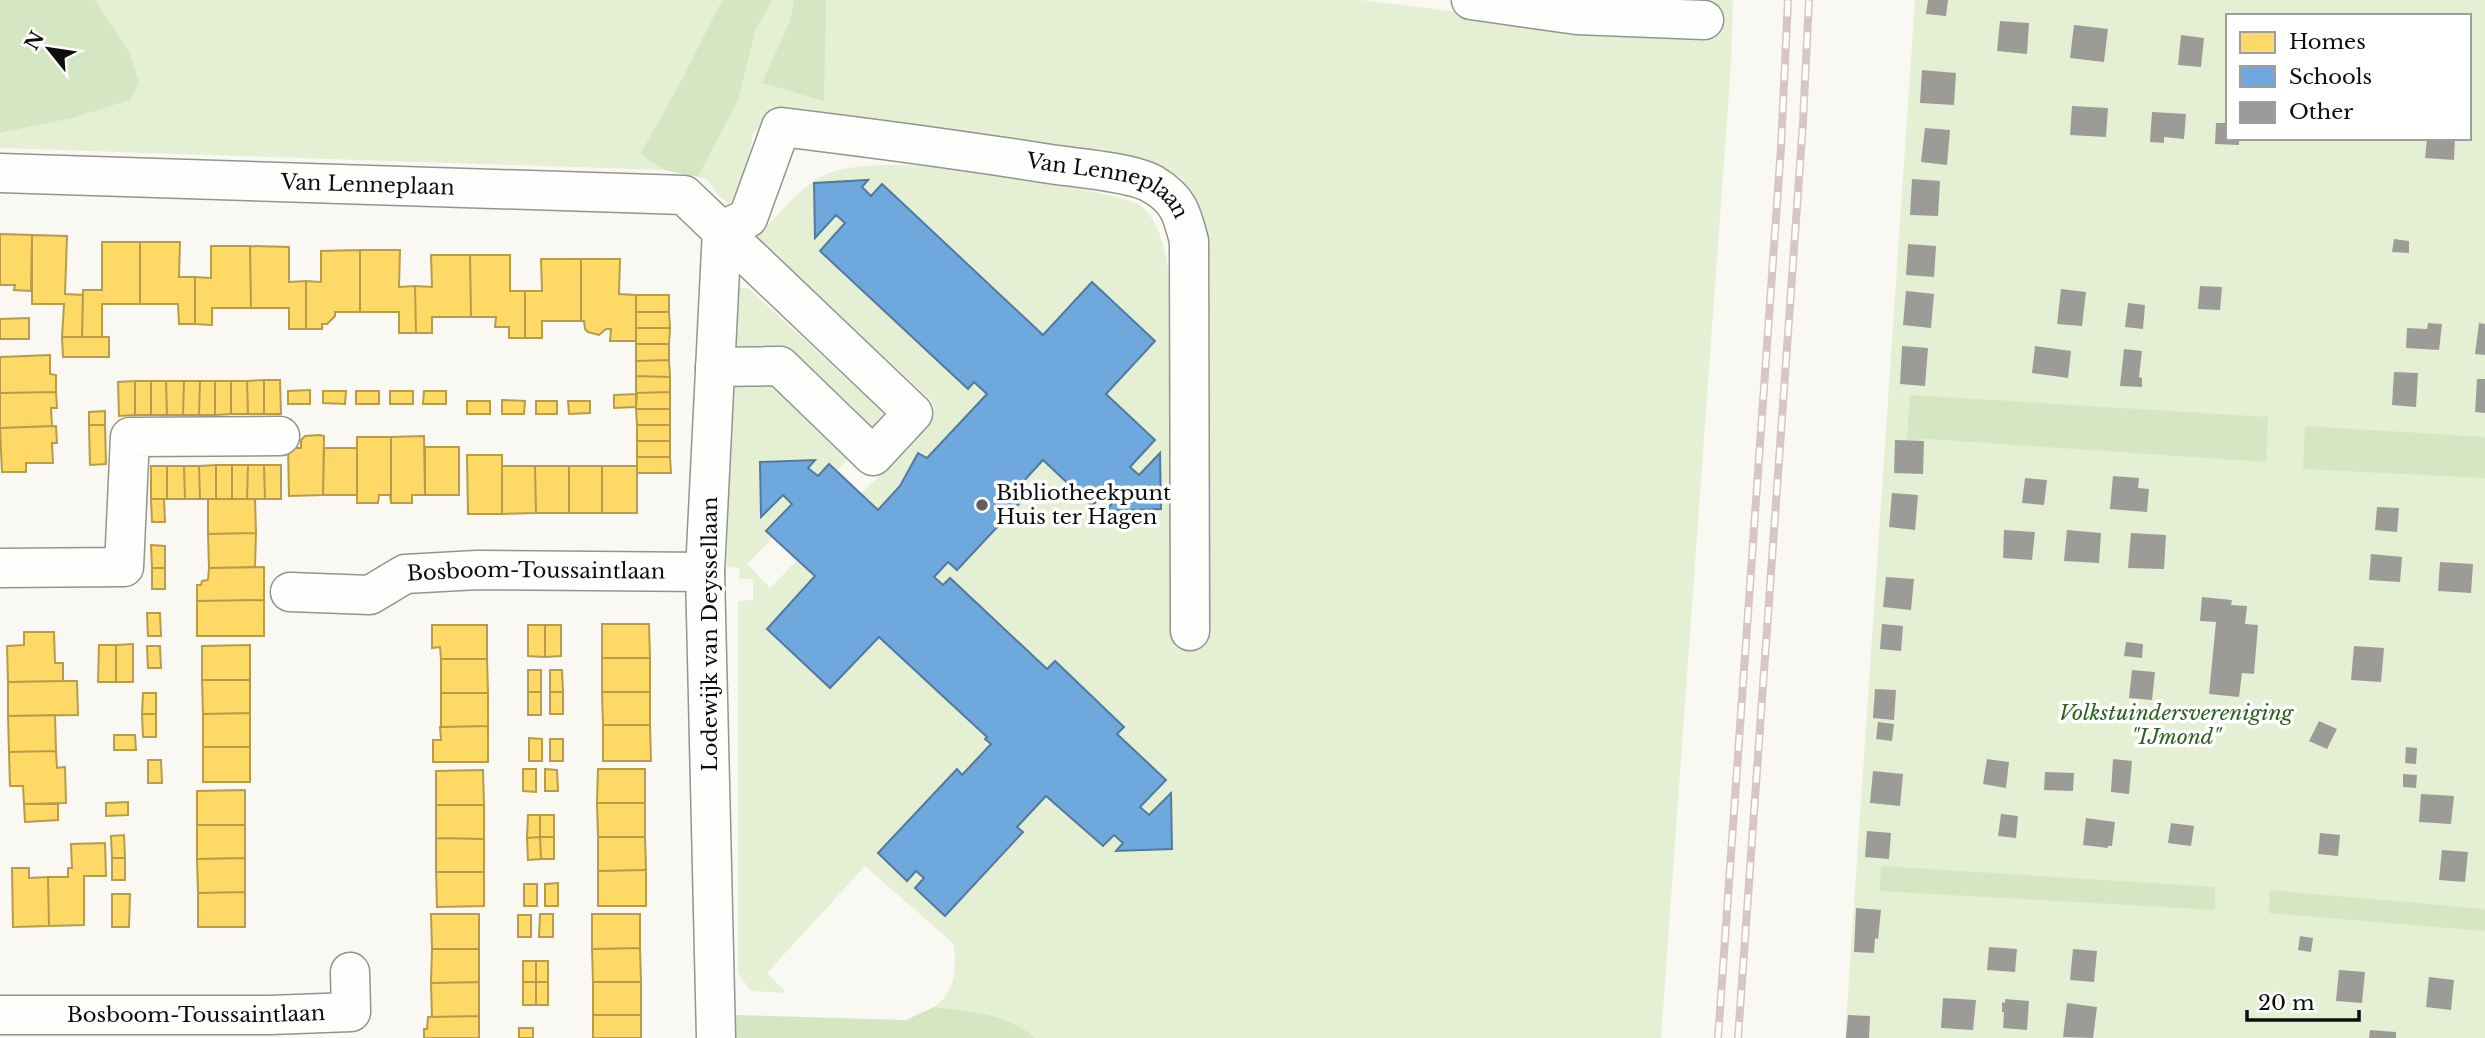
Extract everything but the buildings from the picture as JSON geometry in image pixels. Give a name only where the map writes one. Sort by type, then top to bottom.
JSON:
[{"type":"street","points":[[1471,0],[1577,15],[1704,20]]},
{"type":"street","name":"Van Lenneplaan","points":[[722,230],[747,218],[781,127],[899,141],[1114,173],[1151,183],[1169,195],[1182,211],[1189,241],[1189,631]]},
{"type":"street","name":"Van Lenneplaan","points":[[0,173],[684,195],[912,412],[873,456],[780,366],[715,367]]},
{"type":"street","name":"Lodewijk van Deyssellaan","points":[[716,1038],[705,572],[722,230]]},
{"type":"street","points":[[0,568],[124,567],[130,437],[279,436]]},
{"type":"street","name":"Bosboom-Toussaintlaan","points":[[290,592],[369,595],[404,574],[477,570],[705,572]]},
{"type":"street","name":"Bosboom-Toussaintlaan","points":[[0,1015],[270,1015],[351,1012],[350,972]]},
{"type":"green space","points":[[0,0],[95,0],[129,51],[139,83],[130,100],[73,118],[0,133]]},
{"type":"green space","points":[[95,0],[722,0],[640,154],[664,170],[0,148],[0,133],[73,118],[130,100],[129,51]]},
{"type":"green space","points":[[722,0],[771,0],[771,3],[756,29],[738,100],[698,177],[664,170],[640,154]]},
{"type":"green space","points":[[771,0],[1361,0],[1604,30],[1607,0],[1733,0],[1731,63],[1661,1038],[1035,1038],[1000,1019],[934,1007],[951,987],[955,970],[953,943],[865,866],[767,973],[787,993],[751,991],[738,973],[738,601],[753,600],[753,579],[739,579],[740,568],[727,567],[732,288],[748,288],[883,412],[884,422],[747,564],[770,588],[930,423],[935,408],[930,399],[756,239],[803,189],[814,181],[835,171],[857,167],[931,167],[1042,182],[1106,194],[1141,206],[1151,216],[1167,262],[1174,327],[1201,215],[1182,178],[1134,157],[837,119],[785,108],[753,134],[739,212],[717,194],[707,179],[698,177],[738,100],[756,29]]},
{"type":"green space","points":[[794,0],[826,0],[824,101],[762,83],[790,21]]},
{"type":"green space","name":"Volkstuindersvereniging \"IJmond\"","points":[[1915,0],[2485,0],[2485,1038],[1845,1038]]},
{"type":"green space","points":[[1910,395],[2268,417],[2266,462],[1928,439],[1907,440]]},
{"type":"green space","points":[[2305,426],[2485,437],[2485,478],[2303,469]]},
{"type":"green space","points":[[1881,866],[2215,887],[2215,910],[1880,891]]},
{"type":"green space","points":[[2270,890],[2485,909],[2485,931],[2269,913]]},
{"type":"green space","points":[[934,1007],[974,1012],[1000,1019],[1012,1023],[1035,1038],[731,1038],[731,1025],[735,1015],[906,1020]]},
{"type":"railway","points":[[1718,1038],[1781,147],[1788,0]]},
{"type":"railway","points":[[1738,1038],[1803,122],[1809,0]]},
{"type":"place","name":"Bibliotheekpunt Huis ter Hagen","points":[[982,505]]}]
